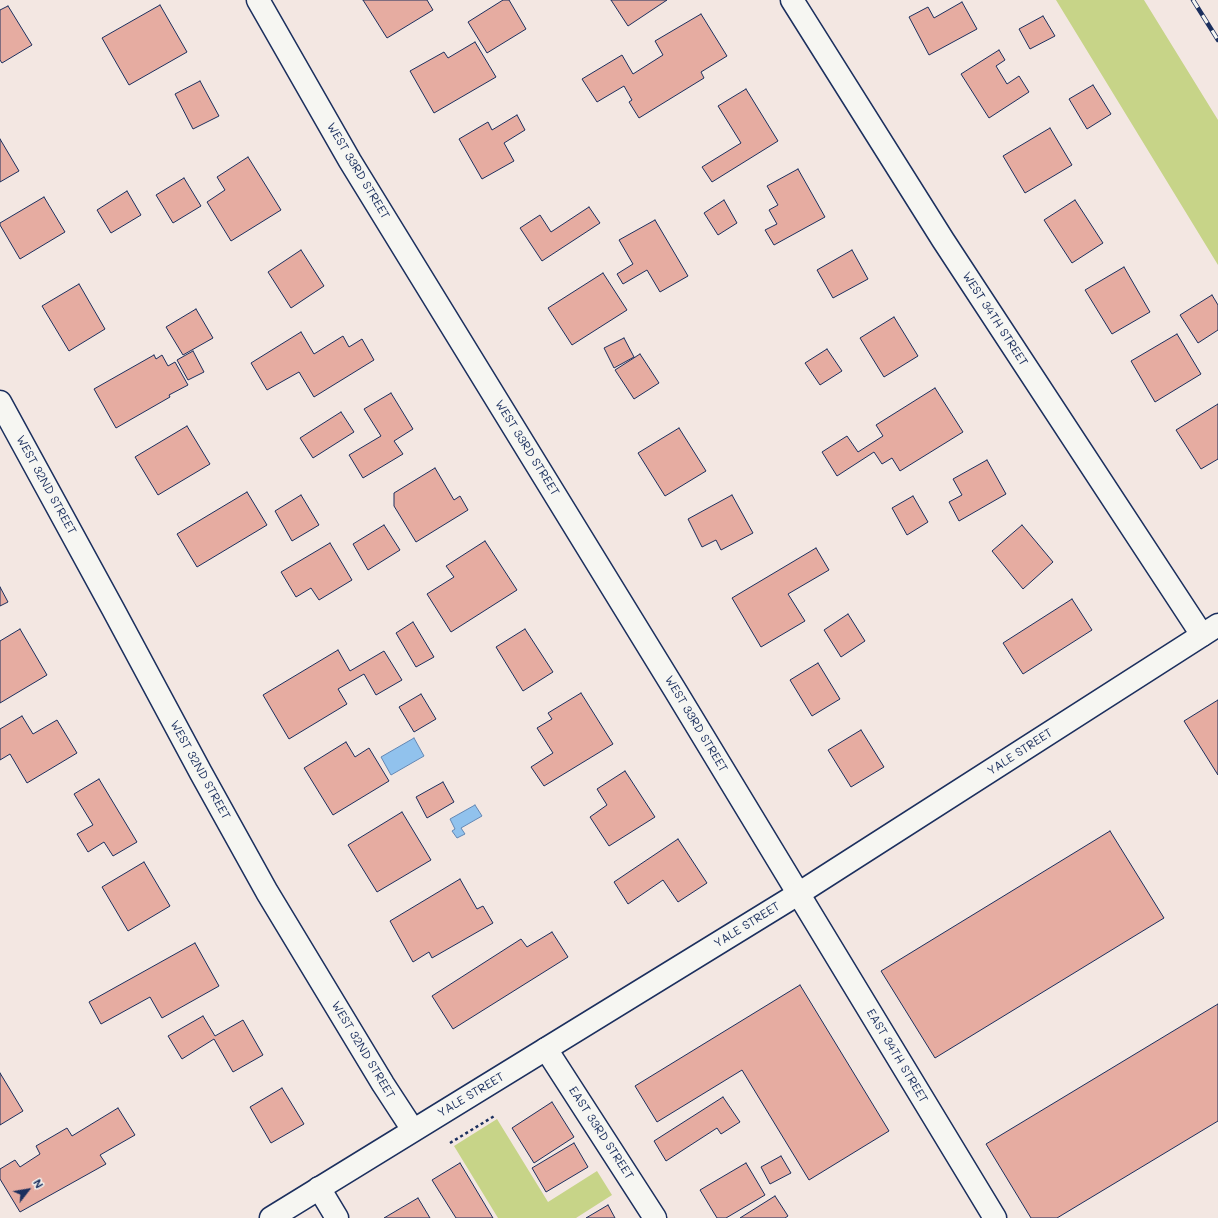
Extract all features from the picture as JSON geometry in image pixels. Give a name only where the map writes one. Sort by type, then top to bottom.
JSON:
[{"type":"street","name":"WEST 33RD STREET","points":[[258,0],[350,161],[675,690],[798,894]]},
{"type":"street","name":"WEST 34TH STREET","points":[[792,0],[948,247],[1210,630]]},
{"type":"street","name":"WEST 32ND STREET","points":[[0,402],[114,609],[201,773],[264,885],[383,1084],[413,1130]]},
{"type":"street","name":"YALE STREET","points":[[271,1218],[798,894],[1210,630]]},
{"type":"street","name":"EAST 34TH STREET","points":[[798,894],[995,1218]]},
{"type":"street","name":"EAST 33RD STREET","points":[[546,1049],[655,1218]]},
{"type":"street","points":[[319,1188],[338,1218]]},
{"type":"path","points":[[450,1143],[496,1115]]},
{"type":"green space","points":[[1056,0],[1144,0],[1218,120],[1218,265]]},
{"type":"green space","points":[[497,1119],[548,1202],[597,1171],[612,1195],[576,1218],[498,1218],[454,1146]]},
{"type":"water","points":[[414,738],[424,756],[391,775],[381,757]]},
{"type":"water","points":[[475,805],[482,816],[461,828],[465,834],[457,838],[452,831],[455,829],[450,819]]},
{"type":"building","points":[[363,0],[427,0],[433,10],[387,38]]},
{"type":"building","points":[[503,0],[509,0],[526,29],[487,53],[468,22]]},
{"type":"building","points":[[611,0],[667,0],[628,26]]},
{"type":"building","points":[[962,2],[977,29],[929,55],[909,17],[928,7],[934,18]]},
{"type":"building","points":[[160,5],[187,52],[129,85],[102,38]]},
{"type":"building","points":[[8,6],[32,45],[2,63],[0,60],[0,10]]},
{"type":"building","points":[[701,14],[727,56],[701,72],[704,78],[639,118],[629,102],[632,100],[624,86],[597,102],[582,79],[622,55],[633,74],[663,55],[655,41]]},
{"type":"building","points":[[1043,16],[1055,36],[1030,49],[1019,29]]},
{"type":"building","points":[[475,42],[496,77],[434,113],[410,71],[444,52],[448,58]]},
{"type":"building","points":[[999,50],[1005,60],[996,66],[1007,84],[1019,76],[1029,92],[989,118],[961,74]]},
{"type":"building","points":[[200,81],[219,116],[193,129],[175,94]]},
{"type":"building","points":[[1093,85],[1111,114],[1087,129],[1069,99]]},
{"type":"building","points":[[746,89],[778,141],[712,182],[702,167],[741,143],[718,106]]},
{"type":"building","points":[[517,115],[525,130],[504,143],[514,161],[482,179],[459,139],[488,122],[492,130]]},
{"type":"building","points":[[1050,128],[1072,165],[1025,193],[1003,156]]},
{"type":"building","points":[[0,139],[19,171],[0,182]]},
{"type":"building","points":[[248,157],[281,210],[231,241],[207,202],[225,190],[217,177]]},
{"type":"building","points":[[798,169],[825,217],[774,245],[765,230],[777,224],[769,210],[778,205],[767,186]]},
{"type":"building","points":[[184,178],[201,206],[173,223],[156,195]]},
{"type":"building","points":[[127,191],[141,215],[111,233],[97,210]]},
{"type":"building","points":[[44,197],[65,232],[20,259],[0,223]]},
{"type":"building","points":[[724,200],[737,223],[718,235],[704,213]]},
{"type":"building","points":[[1075,200],[1103,243],[1072,263],[1044,220]]},
{"type":"building","points":[[589,207],[600,223],[542,261],[520,228],[540,215],[551,232]]},
{"type":"building","points":[[655,220],[688,276],[660,292],[647,270],[623,284],[617,274],[633,264],[619,240]]},
{"type":"building","points":[[301,250],[324,286],[291,308],[268,272]]},
{"type":"building","points":[[852,250],[868,279],[833,298],[817,270]]},
{"type":"building","points":[[1124,267],[1150,312],[1112,334],[1085,290]]},
{"type":"building","points":[[603,273],[627,310],[572,345],[548,308]]},
{"type":"building","points":[[79,284],[105,329],[69,351],[42,306]]},
{"type":"building","points":[[1212,295],[1218,305],[1218,330],[1198,343],[1180,315]]},
{"type":"building","points":[[196,309],[213,338],[183,355],[166,327]]},
{"type":"building","points":[[894,317],[918,356],[884,377],[860,338]]},
{"type":"building","points":[[301,332],[314,354],[343,336],[349,347],[362,339],[374,360],[314,397],[299,372],[267,390],[251,363]]},
{"type":"building","points":[[1177,334],[1201,374],[1155,402],[1131,361]]},
{"type":"building","points":[[624,338],[634,357],[614,368],[604,348]]},
{"type":"building","points":[[827,349],[842,371],[820,385],[805,363]]},
{"type":"building","points":[[193,351],[204,372],[188,380],[177,360]]},
{"type":"building","points":[[640,354],[659,383],[634,399],[615,370]]},
{"type":"building","points":[[154,355],[156,359],[162,355],[168,366],[175,362],[188,385],[116,428],[94,389]]},
{"type":"building","points":[[935,388],[963,432],[900,471],[892,458],[882,464],[874,452],[837,476],[822,452],[847,436],[858,452],[883,436],[876,425]]},
{"type":"building","points":[[391,393],[413,429],[394,441],[403,454],[363,478],[349,455],[381,436],[364,409]]},
{"type":"building","points":[[1218,404],[1218,459],[1201,469],[1176,430]]},
{"type":"building","points":[[341,412],[354,432],[313,458],[300,438]]},
{"type":"building","points":[[187,426],[210,464],[158,495],[135,457]]},
{"type":"building","points":[[679,428],[706,471],[665,496],[638,453]]},
{"type":"building","points":[[987,460],[1006,494],[959,521],[949,502],[962,495],[953,479]]},
{"type":"building","points":[[435,468],[454,500],[460,496],[468,510],[416,542],[394,506],[394,493]]},
{"type":"building","points":[[247,492],[267,525],[197,567],[177,534]]},
{"type":"building","points":[[301,495],[319,525],[292,541],[275,511]]},
{"type":"building","points":[[732,495],[753,533],[721,550],[716,540],[702,547],[688,519]]},
{"type":"building","points":[[913,496],[928,522],[907,535],[892,508]]},
{"type":"building","points":[[384,525],[400,550],[368,570],[353,544]]},
{"type":"building","points":[[1022,525],[1053,562],[1023,589],[992,551]]},
{"type":"building","points":[[485,541],[517,590],[451,632],[427,594],[454,577],[446,566]]},
{"type":"building","points":[[330,543],[352,580],[319,600],[311,588],[296,597],[281,572]]},
{"type":"building","points":[[816,548],[829,570],[788,594],[805,621],[761,647],[732,598]]},
{"type":"building","points":[[0,587],[8,602],[0,606]]},
{"type":"building","points":[[1072,599],[1092,630],[1023,674],[1003,643]]},
{"type":"building","points":[[848,614],[865,641],[841,657],[824,630]]},
{"type":"building","points":[[413,622],[434,657],[416,667],[396,633]]},
{"type":"building","points":[[20,629],[47,675],[0,703],[0,641]]},
{"type":"building","points":[[525,629],[553,672],[523,691],[496,647]]},
{"type":"building","points":[[338,650],[350,671],[384,651],[402,680],[376,695],[364,674],[338,689],[347,704],[289,739],[263,695]]},
{"type":"building","points":[[818,663],[840,699],[812,716],[790,680]]},
{"type":"building","points":[[581,693],[613,744],[544,786],[531,767],[553,753],[537,728],[552,719],[548,713]]},
{"type":"building","points":[[421,694],[436,719],[414,732],[399,707]]},
{"type":"building","points":[[1218,700],[1218,775],[1184,721]]},
{"type":"building","points":[[22,716],[33,734],[57,720],[77,753],[27,783],[10,754],[0,760],[0,729]]},
{"type":"building","points":[[861,730],[884,767],[851,787],[828,750]]},
{"type":"building","points":[[346,742],[355,757],[369,748],[389,781],[333,815],[304,768]]},
{"type":"building","points":[[625,771],[655,817],[609,846],[590,817],[607,805],[597,789]]},
{"type":"building","points":[[99,779],[137,842],[113,856],[104,842],[88,852],[77,834],[93,825],[74,794]]},
{"type":"building","points":[[443,782],[454,802],[427,818],[416,797]]},
{"type":"building","points":[[402,812],[431,860],[377,892],[348,845]]},
{"type":"building","points":[[1110,831],[1164,918],[935,1058],[881,971]]},
{"type":"building","points":[[678,839],[707,883],[678,902],[663,880],[628,904],[614,882]]},
{"type":"building","points":[[144,862],[170,906],[128,931],[102,887]]},
{"type":"building","points":[[460,879],[477,909],[483,906],[493,923],[432,958],[429,952],[413,962],[390,921]]},
{"type":"building","points":[[552,932],[568,957],[453,1029],[432,996],[521,939],[527,947]]},
{"type":"building","points":[[195,943],[219,986],[162,1018],[150,997],[101,1024],[89,1002]]},
{"type":"building","points":[[800,985],[889,1131],[809,1180],[742,1070],[657,1122],[635,1086]]},
{"type":"building","points":[[1218,1004],[1218,1121],[1057,1218],[1031,1218],[986,1144]]},
{"type":"building","points":[[203,1016],[215,1036],[243,1020],[263,1055],[233,1072],[214,1039],[182,1059],[168,1036]]},
{"type":"building","points":[[0,1073],[23,1111],[0,1125]]},
{"type":"building","points":[[282,1088],[304,1124],[271,1143],[250,1107]]},
{"type":"building","points":[[723,1097],[740,1122],[721,1134],[717,1128],[666,1161],[654,1141]]},
{"type":"building","points":[[552,1102],[574,1137],[534,1163],[512,1128]]},
{"type":"building","points":[[118,1108],[135,1135],[100,1155],[106,1164],[20,1212],[0,1179],[0,1169],[15,1160],[20,1167],[40,1154],[36,1146],[67,1128],[72,1136]]},
{"type":"building","points":[[574,1143],[588,1167],[546,1192],[532,1168]]},
{"type":"building","points":[[781,1156],[791,1173],[770,1184],[761,1167]]},
{"type":"building","points":[[460,1163],[493,1218],[456,1218],[432,1180]]},
{"type":"building","points":[[746,1163],[765,1195],[726,1218],[717,1218],[700,1190]]},
{"type":"building","points":[[775,1196],[788,1216],[785,1218],[740,1218]]},
{"type":"building","points":[[418,1198],[430,1218],[384,1218]]},
{"type":"building","points":[[608,1205],[615,1218],[586,1218]]},
{"type":"railway","points":[[1193,0],[1218,40]]}]
